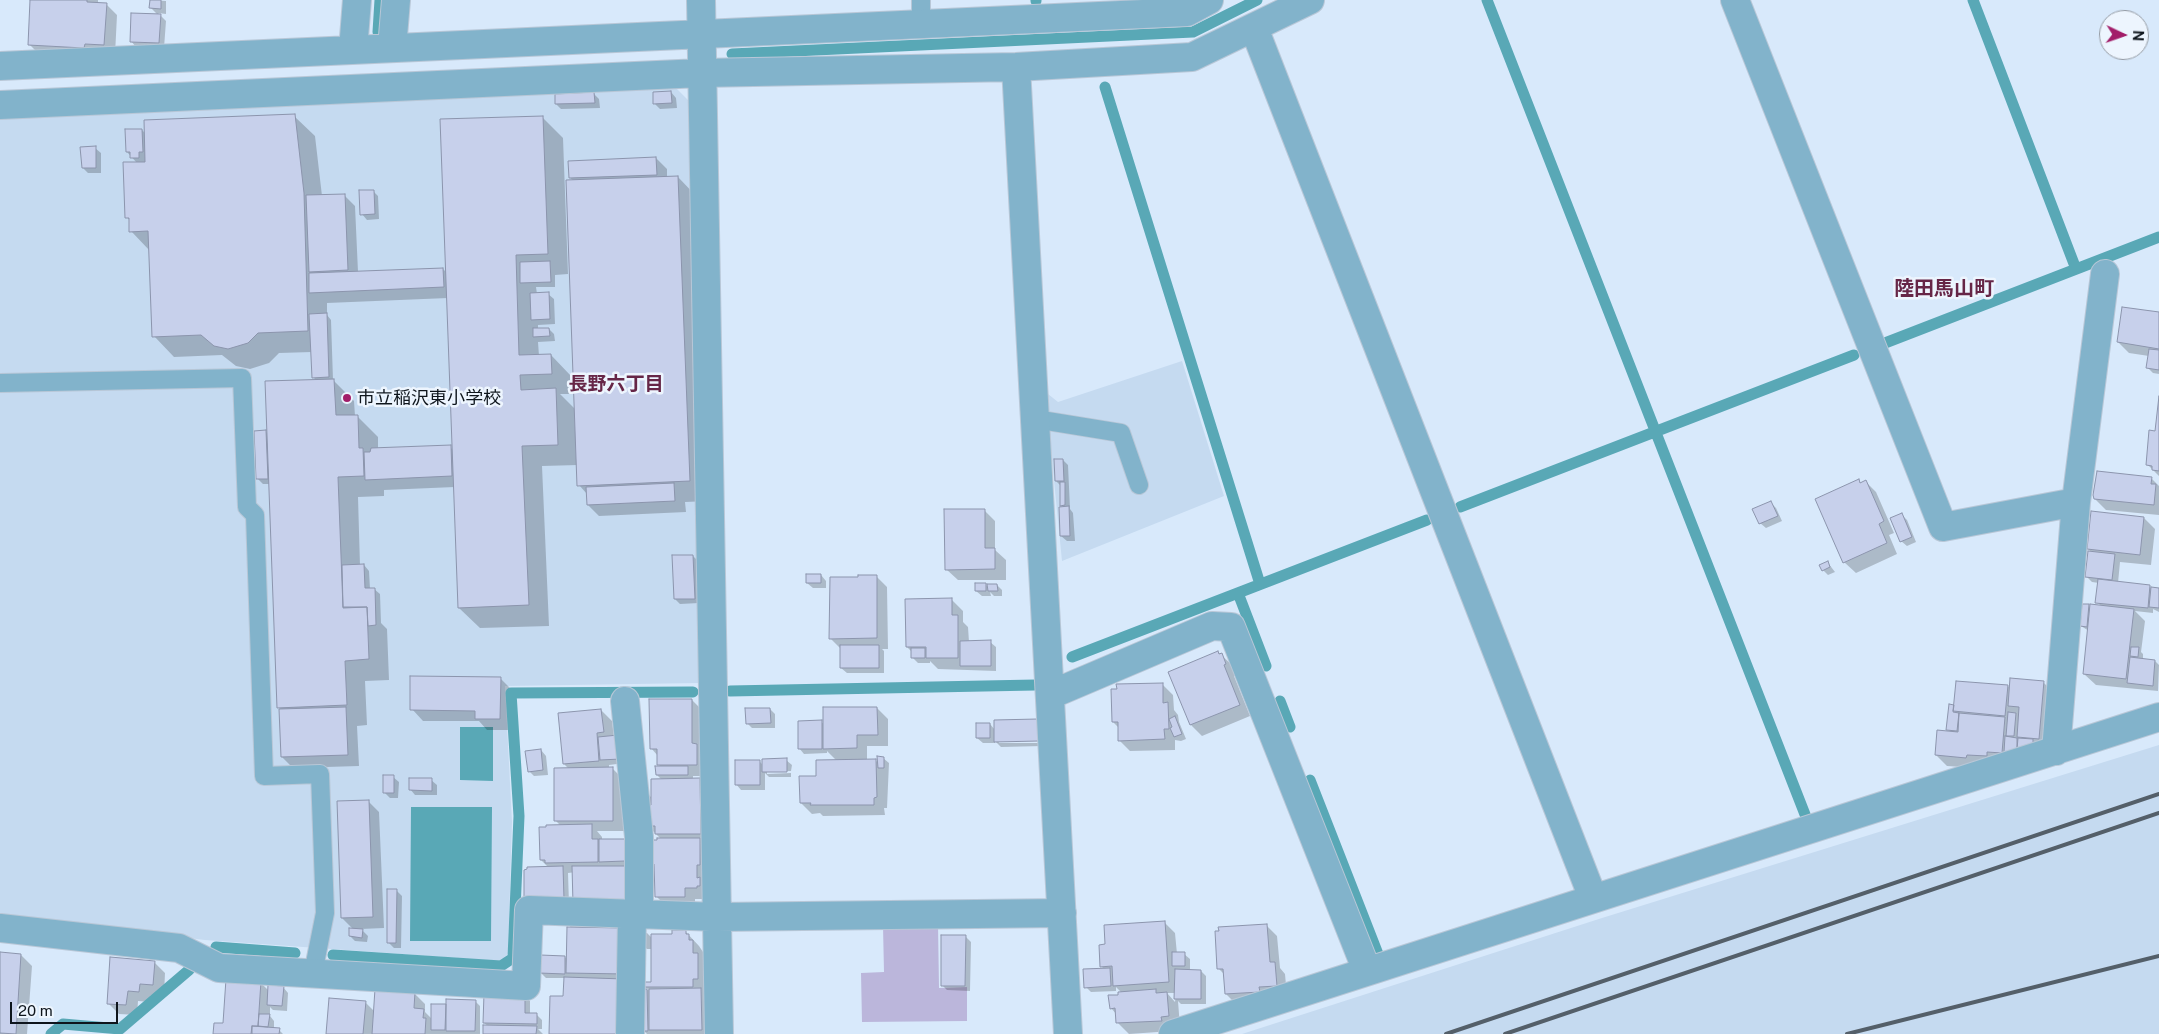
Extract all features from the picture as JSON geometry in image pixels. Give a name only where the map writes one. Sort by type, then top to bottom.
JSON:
[{"type":"street","points":[[353,50],[357,0]]},
{"type":"street","points":[[392,48],[396,0]]},
{"type":"street","points":[[700,0],[719,1034]]},
{"type":"street","points":[[0,66],[701,34],[921,12],[1187,12],[1209,0]]},
{"type":"street","points":[[0,105],[701,73],[1016,67],[1192,58],[1310,0]]},
{"type":"street","points":[[1735,0],[1943,527],[2076,502]]},
{"type":"street","points":[[1254,28],[1593,898]]},
{"type":"street","points":[[1016,67],[1068,1034]]},
{"type":"street","points":[[2056,751],[2076,502],[2105,274]]},
{"type":"street","points":[[1050,695],[1212,626],[1231,627],[1367,971]]},
{"type":"street","points":[[625,701],[639,837],[630,1034]]},
{"type":"street","points":[[1173,1034],[2159,717]]},
{"type":"street","points":[[0,928],[179,948],[219,968],[526,986],[529,910],[717,917],[1062,913]]},
{"type":"lane","points":[[0,383],[242,378],[248,507],[255,514],[264,776],[320,774],[325,913],[314,973]]},
{"type":"lane","points":[[1035,419],[1121,433],[1139,485]]},
{"type":"shaded area","name":"市立稲沢東小学校","points":[[676,88],[688,100],[699,683],[505,686],[512,822],[508,954],[500,961],[205,940],[0,915],[0,114]]},
{"type":"shaded area","points":[[1182,361],[1224,496],[1062,561],[1050,440],[1048,394],[1058,402]]},
{"type":"shaded area","points":[[2159,745],[2159,1034],[1242,1034],[1602,918]]},
{"type":"shaded area","points":[[938,924],[939,988],[967,987],[967,1021],[862,1022],[861,973],[884,972],[883,926]]},
{"type":"water","points":[[460,727],[493,727],[493,781],[460,780]]},
{"type":"water","points":[[411,807],[492,807],[491,941],[410,941]]},
{"type":"building","points":[[30,0],[87,0],[87,2],[107,3],[104,45],[85,44],[84,48],[28,45]]},
{"type":"building","points":[[150,0],[161,0],[161,9],[149,8]]},
{"type":"building","points":[[131,13],[161,14],[159,43],[130,42]]},
{"type":"building","points":[[671,91],[672,103],[653,104],[653,92]]},
{"type":"building","points":[[594,92],[595,103],[555,104],[555,94]]},
{"type":"building","points":[[295,114],[304,193],[308,331],[258,333],[248,343],[228,349],[214,346],[201,335],[152,337],[148,231],[129,232],[129,218],[125,218],[123,162],[145,162],[144,120]]},
{"type":"building","points":[[543,116],[548,254],[516,255],[519,355],[551,354],[552,374],[520,375],[521,390],[556,388],[558,445],[522,446],[529,605],[458,608],[440,119]]},
{"type":"building","points":[[125,129],[142,129],[143,152],[139,152],[139,158],[130,158],[130,152],[126,152]]},
{"type":"building","points":[[96,146],[96,168],[82,168],[80,147]]},
{"type":"building","points":[[656,157],[657,175],[569,178],[568,161]]},
{"type":"building","points":[[678,176],[690,481],[577,486],[566,180]]},
{"type":"building","points":[[359,190],[374,190],[375,214],[360,215]]},
{"type":"building","points":[[345,194],[348,270],[309,272],[306,195]]},
{"type":"building","points":[[550,261],[551,282],[520,283],[520,262]]},
{"type":"building","points":[[443,268],[444,287],[309,293],[309,273]]},
{"type":"building","points":[[549,292],[550,319],[531,320],[530,293]]},
{"type":"building","points":[[2122,307],[2159,312],[2159,349],[2117,342]]},
{"type":"building","points":[[327,313],[329,377],[312,378],[309,314]]},
{"type":"building","points":[[533,328],[549,328],[550,336],[533,337]]},
{"type":"building","points":[[2149,349],[2159,350],[2159,370],[2146,368]]},
{"type":"building","points":[[334,379],[336,415],[358,415],[359,448],[363,448],[364,476],[338,477],[343,608],[367,607],[369,659],[345,661],[347,705],[277,708],[265,381]]},
{"type":"building","points":[[2159,396],[2159,471],[2152,470],[2152,466],[2146,465],[2149,430],[2155,431]]},
{"type":"building","points":[[266,430],[268,479],[256,479],[254,431]]},
{"type":"building","points":[[451,445],[452,476],[365,480],[364,452],[370,452],[371,448]]},
{"type":"building","points":[[1054,459],[1063,459],[1064,481],[1055,481]]},
{"type":"building","points":[[2097,471],[2152,477],[2151,484],[2156,484],[2154,505],[2094,499]]},
{"type":"building","points":[[1859,479],[1860,483],[1866,480],[1884,521],[1879,524],[1887,543],[1843,563],[1815,499]]},
{"type":"building","points":[[1060,482],[1065,482],[1065,505],[1060,506]]},
{"type":"building","points":[[674,483],[675,501],[587,505],[586,487]]},
{"type":"building","points":[[1771,501],[1778,516],[1759,524],[1752,509]]},
{"type":"building","points":[[1069,506],[1070,536],[1060,536],[1059,507]]},
{"type":"building","points":[[944,509],[985,509],[985,548],[995,548],[995,569],[945,570]]},
{"type":"building","points":[[2091,511],[2144,517],[2140,555],[2087,549]]},
{"type":"building","points":[[1902,513],[1912,537],[1900,542],[1890,518]]},
{"type":"building","points":[[2088,551],[2115,554],[2112,580],[2085,577]]},
{"type":"building","points":[[672,555],[693,555],[695,599],[674,599]]},
{"type":"building","points":[[1828,561],[1830,567],[1822,571],[1819,565]]},
{"type":"building","points":[[364,564],[365,588],[375,588],[376,625],[368,626],[367,607],[343,607],[342,565]]},
{"type":"building","points":[[806,574],[821,574],[821,583],[806,583]]},
{"type":"building","points":[[858,575],[877,575],[877,638],[829,639],[830,577],[858,577]]},
{"type":"building","points":[[2098,579],[2150,585],[2148,608],[2095,603]]},
{"type":"building","points":[[975,583],[986,583],[986,591],[975,591]]},
{"type":"building","points":[[987,584],[997,584],[998,591],[988,591]]},
{"type":"building","points":[[2151,587],[2159,588],[2159,608],[2149,607]]},
{"type":"building","points":[[952,598],[952,615],[958,615],[958,658],[926,658],[926,647],[906,647],[905,599]]},
{"type":"building","points":[[2082,604],[2089,604],[2087,627],[2080,626]]},
{"type":"building","points":[[2090,604],[2134,609],[2126,679],[2083,674]]},
{"type":"building","points":[[991,640],[991,666],[960,666],[960,641]]},
{"type":"building","points":[[840,645],[879,645],[879,668],[840,668]]},
{"type":"building","points":[[2131,647],[2139,647],[2138,657],[2130,656]]},
{"type":"building","points":[[911,648],[925,648],[925,658],[911,658]]},
{"type":"building","points":[[1218,651],[1219,654],[1222,653],[1226,664],[1224,665],[1240,705],[1190,725],[1168,672]]},
{"type":"building","points":[[2130,657],[2155,660],[2153,686],[2127,683]]},
{"type":"building","points":[[410,676],[501,677],[500,719],[475,719],[475,711],[410,710]]},
{"type":"building","points":[[2010,678],[2044,681],[2039,739],[2017,737],[2019,707],[2008,706]]},
{"type":"building","points":[[1956,681],[2008,685],[2005,716],[1953,711]]},
{"type":"building","points":[[1163,683],[1163,703],[1168,702],[1169,729],[1164,729],[1165,739],[1118,741],[1118,722],[1112,722],[1111,689],[1117,689],[1116,684]]},
{"type":"building","points":[[649,699],[692,699],[692,743],[697,744],[697,765],[657,765],[657,749],[650,749]]},
{"type":"building","points":[[1949,704],[1954,705],[1953,712],[1959,713],[1957,731],[1946,730]]},
{"type":"building","points":[[346,707],[348,755],[281,757],[279,709]]},
{"type":"building","points":[[823,707],[877,707],[878,735],[857,735],[857,748],[823,749]]},
{"type":"building","points":[[745,708],[770,708],[771,723],[746,724]]},
{"type":"building","points":[[601,709],[604,732],[597,733],[599,761],[563,764],[558,713]]},
{"type":"building","points":[[2008,712],[2016,713],[2014,736],[2006,736]]},
{"type":"building","points":[[1959,713],[2005,717],[2002,753],[1987,752],[1987,756],[1967,755],[1966,758],[1935,755],[1937,730],[1958,732]]},
{"type":"building","points":[[1175,716],[1182,734],[1174,737],[1169,719]]},
{"type":"building","points":[[1038,719],[1039,741],[994,742],[994,720]]},
{"type":"building","points":[[822,720],[822,749],[798,749],[798,721]]},
{"type":"building","points":[[976,723],[990,723],[990,738],[976,738]]},
{"type":"building","points":[[618,735],[621,759],[600,760],[598,737]]},
{"type":"building","points":[[2005,736],[2017,738],[2017,750],[2004,752]]},
{"type":"building","points":[[2018,738],[2033,739],[2033,745],[2017,749]]},
{"type":"building","points":[[541,749],[543,770],[528,772],[525,751]]},
{"type":"building","points":[[877,756],[884,757],[884,768],[878,768]]},
{"type":"building","points":[[787,758],[787,772],[762,772],[762,759]]},
{"type":"building","points":[[876,759],[877,797],[874,798],[874,805],[810,805],[811,803],[800,803],[799,776],[816,776],[816,760]]},
{"type":"building","points":[[735,760],[760,760],[760,785],[735,785]]},
{"type":"building","points":[[655,766],[688,766],[688,775],[656,775]]},
{"type":"building","points":[[613,767],[613,821],[554,821],[554,768]]},
{"type":"building","points":[[383,775],[394,775],[394,793],[383,793]]},
{"type":"building","points":[[409,778],[432,778],[432,791],[409,790]]},
{"type":"building","points":[[700,778],[701,834],[655,834],[655,826],[646,826],[646,806],[651,805],[651,779]]},
{"type":"building","points":[[369,800],[373,917],[341,918],[337,801]]},
{"type":"building","points":[[592,824],[592,839],[598,839],[598,862],[545,863],[545,860],[540,860],[539,827],[546,827],[546,825]]},
{"type":"building","points":[[657,838],[700,838],[700,865],[697,865],[697,878],[700,877],[700,886],[697,886],[697,888],[685,888],[685,897],[655,897],[654,864],[647,864],[647,840],[657,840]]},
{"type":"building","points":[[599,839],[625,839],[625,861],[599,862]]},
{"type":"building","points":[[563,866],[564,899],[524,900],[524,870],[527,867]]},
{"type":"building","points":[[572,866],[627,866],[632,904],[573,904]]},
{"type":"building","points":[[387,889],[397,889],[396,943],[387,943]]},
{"type":"building","points":[[1165,921],[1169,982],[1113,986],[1112,966],[1100,967],[1099,945],[1105,944],[1104,925]]},
{"type":"building","points":[[1267,924],[1270,962],[1275,962],[1277,986],[1259,987],[1260,992],[1225,994],[1223,969],[1217,969],[1215,931],[1219,931],[1218,927]]},
{"type":"building","points":[[567,927],[624,928],[624,974],[566,973]]},
{"type":"building","points":[[349,928],[363,929],[362,938],[349,936]]},
{"type":"building","points":[[672,930],[686,930],[686,934],[689,934],[689,940],[693,940],[693,953],[698,953],[698,979],[693,979],[693,987],[644,987],[644,982],[651,982],[651,934],[672,934]]},
{"type":"building","points":[[941,935],[966,935],[965,986],[941,986]]},
{"type":"building","points":[[0,952],[21,954],[16,1034],[0,1033]]},
{"type":"building","points":[[1172,952],[1185,952],[1185,966],[1172,966]]},
{"type":"building","points":[[540,955],[565,956],[565,974],[539,973]]},
{"type":"building","points":[[110,957],[155,961],[153,985],[140,984],[139,992],[128,991],[126,1005],[107,1004]]},
{"type":"building","points":[[1110,968],[1111,986],[1084,988],[1083,969]]},
{"type":"building","points":[[1175,969],[1201,970],[1201,999],[1174,999]]},
{"type":"building","points":[[564,977],[624,979],[622,1034],[549,1034],[550,996],[563,996]]},
{"type":"building","points":[[226,979],[261,981],[258,1026],[252,1026],[251,1034],[213,1034],[214,1023],[223,1023]]},
{"type":"building","points":[[268,985],[284,986],[282,1006],[267,1005]]},
{"type":"building","points":[[701,988],[702,1030],[649,1030],[649,989]]},
{"type":"building","points":[[375,989],[415,992],[414,1008],[424,1009],[423,1018],[426,1018],[425,1034],[372,1034]]},
{"type":"building","points":[[641,989],[647,989],[648,1031],[642,1031]]},
{"type":"building","points":[[1156,989],[1156,993],[1167,992],[1169,1016],[1161,1017],[1162,1021],[1116,1023],[1115,1008],[1110,1009],[1108,995],[1118,995],[1118,992]]},
{"type":"building","points":[[484,994],[525,994],[525,1013],[537,1013],[537,1024],[483,1023]]},
{"type":"building","points":[[329,998],[366,1001],[363,1034],[326,1034]]},
{"type":"building","points":[[446,999],[476,1000],[475,1031],[446,1031]]},
{"type":"building","points":[[431,1004],[446,1004],[445,1030],[431,1030]]},
{"type":"building","points":[[259,1014],[270,1014],[268,1027],[258,1026]]},
{"type":"building","points":[[483,1025],[537,1026],[536,1034],[483,1034]]},
{"type":"building","points":[[252,1026],[280,1028],[279,1034],[252,1034]]},
{"type":"waterway","points":[[378,32],[380,0]]},
{"type":"waterway","points":[[732,54],[1193,32],[1257,0]]},
{"type":"waterway","points":[[1487,0],[1806,817]]},
{"type":"waterway","points":[[1973,0],[2076,269]]},
{"type":"waterway","points":[[1105,87],[1260,584]]},
{"type":"waterway","points":[[1885,343],[2159,237]]},
{"type":"waterway","points":[[1460,507],[1854,355]]},
{"type":"waterway","points":[[1072,657],[1427,520]]},
{"type":"waterway","points":[[1238,593],[1266,666]]},
{"type":"waterway","points":[[730,691],[1035,685]]},
{"type":"waterway","points":[[333,955],[501,966],[513,958],[519,816],[511,693],[693,692]]},
{"type":"waterway","points":[[1280,701],[1290,727]]},
{"type":"waterway","points":[[1310,780],[1378,954]]},
{"type":"waterway","points":[[216,947],[295,953]]},
{"type":"waterway","points":[[51,1034],[63,1024],[120,1029],[189,970]]},
{"type":"railway","points":[[1446,1034],[2159,794]]},
{"type":"railway","points":[[1505,1034],[2159,813]]},
{"type":"railway","points":[[1847,1034],[2159,956]]},
{"type":"place","name":"市立稲沢東小学校","points":[[347,398]]},
{"type":"district","name":"陸田馬山町","points":[[1944,289]]},
{"type":"district","name":"長野六丁目","points":[[616,384]]}]
